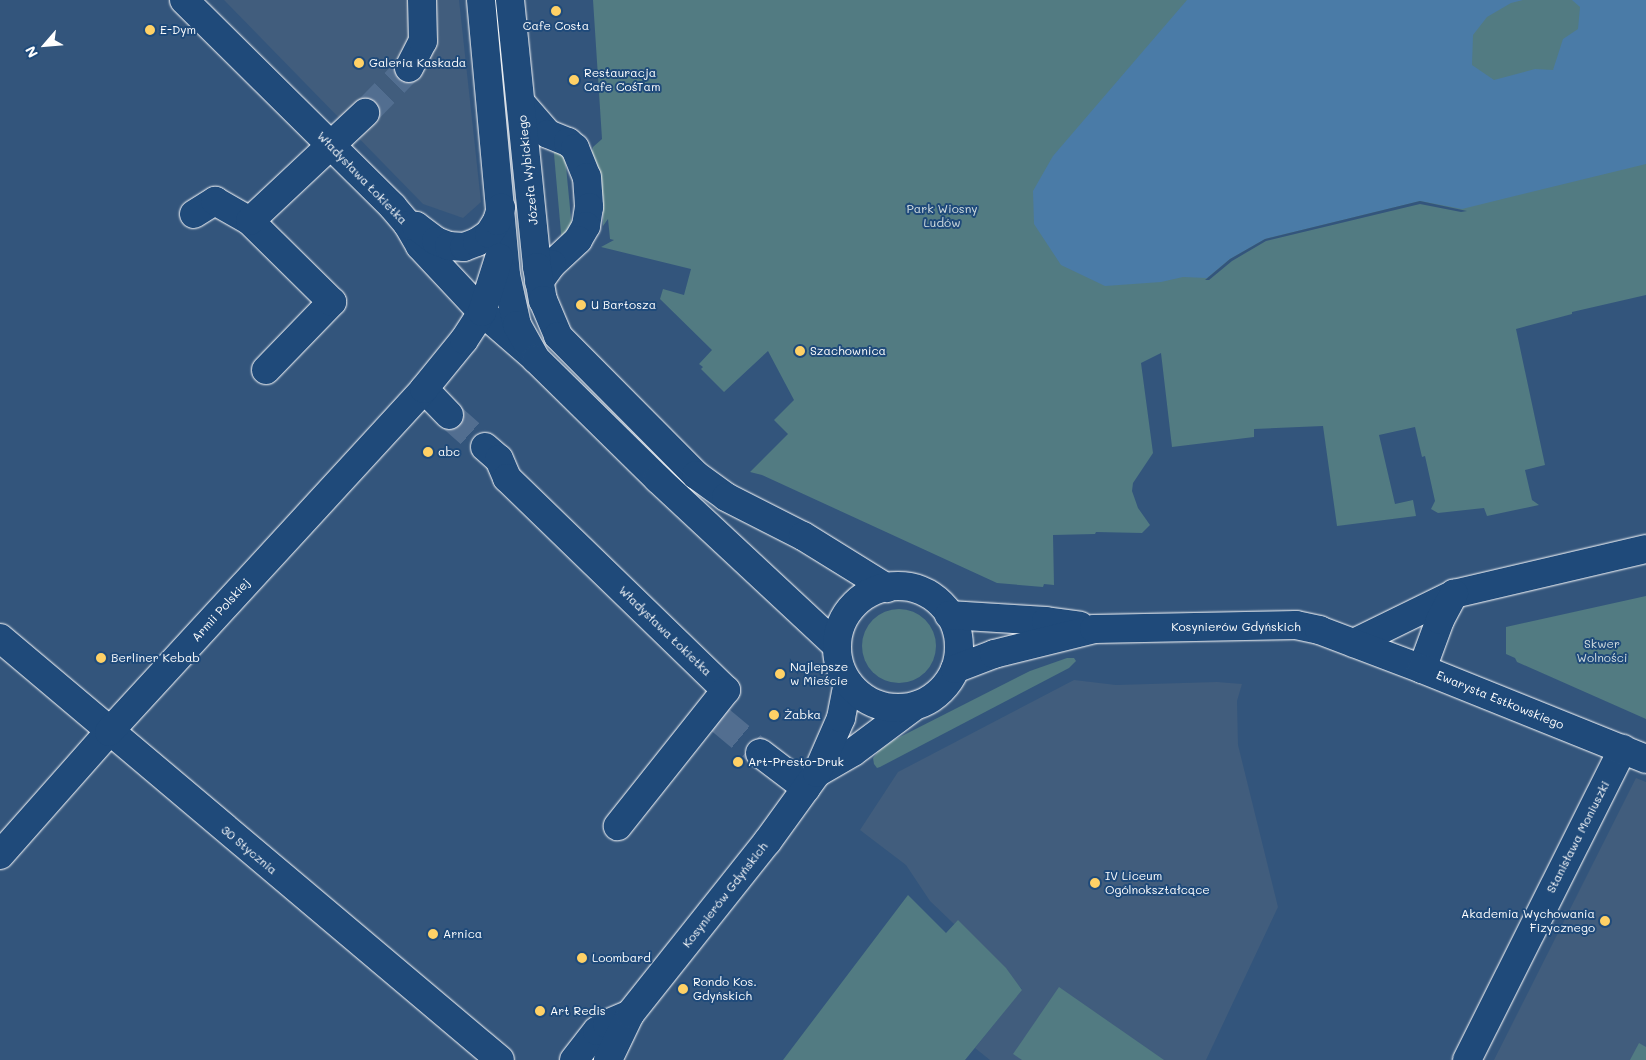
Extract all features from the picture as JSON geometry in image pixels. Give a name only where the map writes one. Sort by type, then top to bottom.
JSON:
[{"type":"street","name":"Władysława Łokietka","points":[[184,0],[330,144],[408,225],[420,246],[482,312],[536,359],[658,479],[836,645]]},
{"type":"street","points":[[409,68],[424,41],[422,0]]},
{"type":"street","points":[[408,225],[416,226],[436,241],[449,246],[464,247],[477,242],[489,234],[497,222],[501,208],[481,0]]},
{"type":"street","name":"Józefa Wybickiego","points":[[510,0],[539,282],[543,300],[558,336],[690,468],[711,486],[726,497],[803,536],[887,588]]},
{"type":"street","points":[[521,103],[548,134],[568,142],[575,148],[587,177],[589,207],[586,226],[578,240],[552,264],[539,282]]},
{"type":"street","points":[[250,221],[365,113]]},
{"type":"street","points":[[194,214],[216,201],[250,221],[332,302],[266,370]]},
{"type":"street","name":"Władysława Łokietka","points":[[501,208],[510,301],[517,325],[536,359]]},
{"type":"street","name":"Armii Polskiej","points":[[0,855],[424,389],[464,340],[482,312],[504,237]]},
{"type":"street","points":[[424,389],[449,415]]},
{"type":"street","name":"Władysława Łokietka","points":[[485,447],[499,459],[507,478],[726,690],[714,716],[618,826]]},
{"type":"street","points":[[1354,643],[1454,594],[1646,549]]},
{"type":"street","points":[[900,584],[927,591],[941,602],[949,615],[959,641],[955,668],[945,688],[930,700],[912,708],[900,709],[876,705],[856,692],[840,670],[836,645],[840,629],[847,614],[858,601],[872,592],[900,584]]},
{"type":"street","points":[[1422,669],[1440,620],[1454,594]]},
{"type":"street","name":"Kosynierów Gdyńskich","points":[[949,615],[1046,621],[1094,629],[1296,625],[1319,630],[1354,643]]},
{"type":"street","name":"Kosynierów Gdyńskich","points":[[955,668],[1002,652],[1094,629]]},
{"type":"street","name":"30 Stycznia","points":[[0,638],[500,1060]]},
{"type":"street","name":"Ewarysta Estkowskiego","points":[[1354,643],[1634,754]]},
{"type":"street","name":"Kosynierów Gdyńskich","points":[[608,1060],[630,1014],[767,842],[811,780],[841,718],[848,683]]},
{"type":"street","name":"Kosynierów Gdyńskich","points":[[811,780],[853,752],[912,708]]},
{"type":"street","points":[[760,753],[811,780]]},
{"type":"street","name":"Stanisława Moniuszki","points":[[1467,1060],[1634,754]]},
{"type":"street","name":"Kosynierów Gdyńskich","points":[[574,1060],[597,1032],[608,1024],[630,1014]]},
{"type":"shaded area","points":[[224,0],[459,0],[481,202],[463,218],[423,204]]},
{"type":"shaded area","points":[[1187,0],[1523,0],[1511,3],[1487,17],[1473,35],[1472,65],[1494,80],[1535,69],[1553,70],[1563,39],[1578,29],[1580,7],[1572,0],[1646,0],[1646,164],[1462,209],[1420,201],[1265,239],[1230,259],[1207,278],[1183,277],[1161,282],[1105,286],[1061,265],[1034,224],[1033,191],[1053,156]]},
{"type":"shaded area","name":"IV Liceum Ogólnokształcące","points":[[1074,680],[1116,685],[1217,682],[1242,684],[1237,701],[1238,745],[1278,907],[1206,1060],[990,1060],[975,1048],[1022,989],[930,901],[906,865],[860,830],[898,772]]},
{"type":"shaded area","name":"Akademia Wychowania Fizycznego","points":[[1636,778],[1646,782],[1646,1060],[1494,1060]]},
{"type":"green space","name":"Park Wiosny Ludów","points":[[593,0],[1646,0],[1646,295],[1572,312],[1572,314],[1516,329],[1545,465],[1525,470],[1532,500],[1539,505],[1487,516],[1484,508],[1438,513],[1431,509],[1435,501],[1425,456],[1422,457],[1415,427],[1379,435],[1395,504],[1413,500],[1416,516],[1337,526],[1323,426],[1254,429],[1254,437],[1172,447],[1161,353],[1141,363],[1153,453],[1133,483],[1132,491],[1138,508],[1150,525],[1142,533],[1096,532],[1095,534],[1053,535],[1054,585],[1044,584],[1043,587],[997,583],[762,475],[750,472],[788,434],[774,420],[794,400],[768,351],[724,392],[701,369],[703,367],[699,364],[712,350],[660,299],[663,289],[684,295],[691,269],[601,247],[614,240],[610,239],[608,219],[603,226],[603,196],[593,193],[589,165],[593,147],[602,139]]},
{"type":"green space","points":[[553,143],[565,156],[572,229],[562,244]]},
{"type":"green space","name":"Skwer Wolności","points":[[1646,596],[1646,719],[1517,662],[1515,658],[1506,654],[1506,627]]},
{"type":"green space","points":[[899,609],[920,615],[930,625],[936,646],[930,667],[920,677],[899,683],[878,677],[868,667],[862,646],[868,625],[878,615]]},
{"type":"green space","points":[[1067,658],[1074,658],[1076,661],[1069,668],[880,767],[877,768],[874,764],[873,758],[894,740],[1030,671]]},
{"type":"green space","points":[[908,895],[946,933],[958,920],[1006,968],[1022,990],[965,1060],[783,1060]]},
{"type":"green space","points":[[1059,987],[1164,1060],[1022,1060],[1013,1054]]},
{"type":"green space","points":[[1639,1043],[1646,1047],[1646,1060],[1630,1060]]},
{"type":"pier","points":[[1420,201],[1467,211],[1461,212],[1420,204],[1266,241],[1232,261],[1209,280],[1205,280],[1230,259],[1265,239]]},
{"type":"tunnel","points":[[365,113],[409,68]]},
{"type":"tunnel","points":[[449,415],[485,447]]},
{"type":"tunnel","points":[[719,719],[760,753]]},
{"type":"place","name":"Cafe Costa","points":[[556,11]]},
{"type":"place","name":"E-Dym","points":[[150,30]]},
{"type":"place","name":"Galeria Kaskada","points":[[359,63]]},
{"type":"place","name":"Restauracja Cafe CośTam","points":[[574,80]]},
{"type":"place","name":"U Bartosza","points":[[581,305]]},
{"type":"place","name":"Szachownica","points":[[800,351]]},
{"type":"place","name":"abc","points":[[428,452]]},
{"type":"place","name":"Berliner Kebab","points":[[101,658]]},
{"type":"place","name":"Najlepsze w Mieście","points":[[780,674]]},
{"type":"place","name":"Żabka","points":[[774,715]]},
{"type":"place","name":"Art-Presto-Druk","points":[[738,762]]},
{"type":"place","name":"IV Liceum Ogólnokształcące","points":[[1095,883]]},
{"type":"place","name":"Akademia Wychowania Fizycznego","points":[[1605,921]]},
{"type":"place","name":"Arnica","points":[[433,934]]},
{"type":"place","name":"Loombard","points":[[582,958]]},
{"type":"place","name":"Rondo Kos. Gdyńskich","points":[[683,989]]},
{"type":"place","name":"Art Redis","points":[[540,1011]]}]
